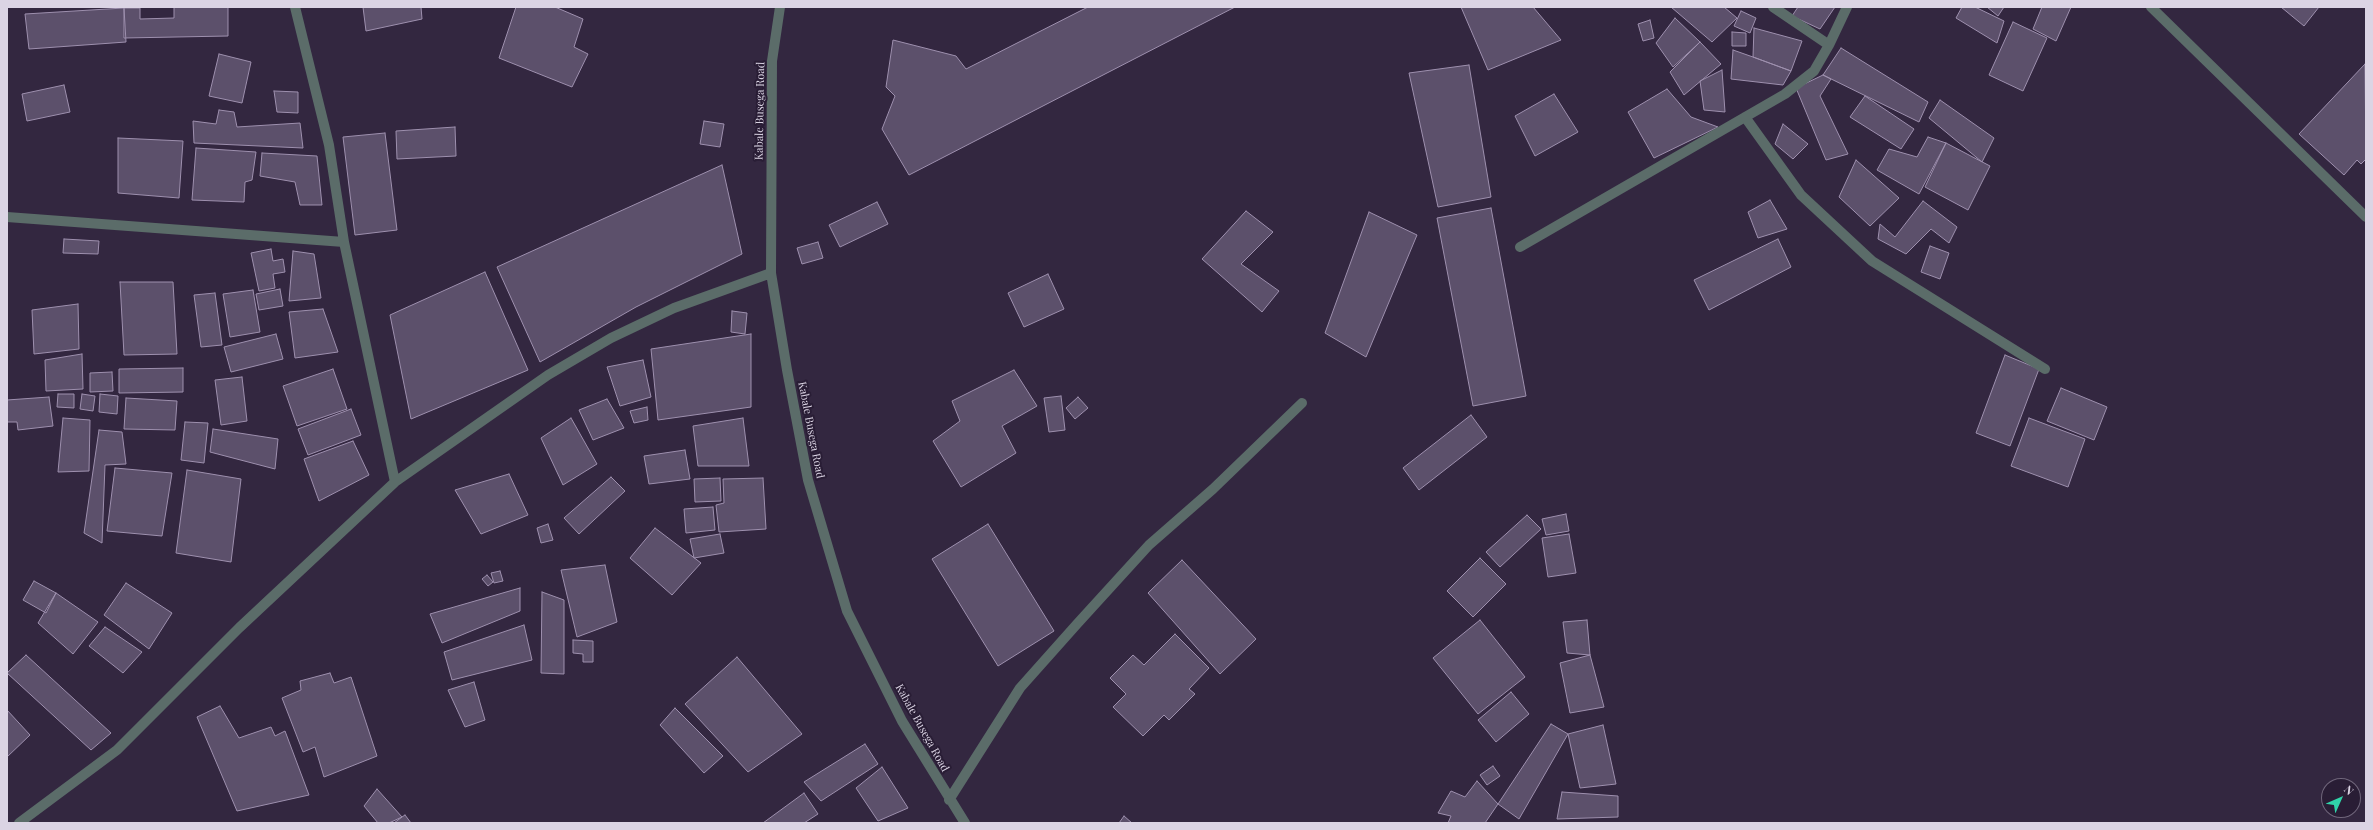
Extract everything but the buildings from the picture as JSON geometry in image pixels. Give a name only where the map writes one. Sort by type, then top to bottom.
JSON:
[{"type":"street","points":[[295,7],[329,145],[344,242],[395,482]]},
{"type":"street","name":"Kabale Busega Road","points":[[780,7],[772,61],[771,273],[786,370],[808,480],[847,611],[902,721],[949,800],[965,823]]},
{"type":"street","points":[[1773,7],[1829,45]]},
{"type":"street","points":[[1520,247],[1785,94],[1814,71],[1829,45],[1847,7]]},
{"type":"street","points":[[2151,7],[2366,216]]},
{"type":"street","points":[[1745,117],[1801,195],[1872,261],[2045,369]]},
{"type":"street","points":[[7,217],[344,242]]},
{"type":"street","points":[[19,823],[117,750],[239,628],[395,482],[548,375],[611,338],[674,308],[771,273]]},
{"type":"street","points":[[949,800],[1020,688],[1149,545],[1213,489],[1302,403]]}]
